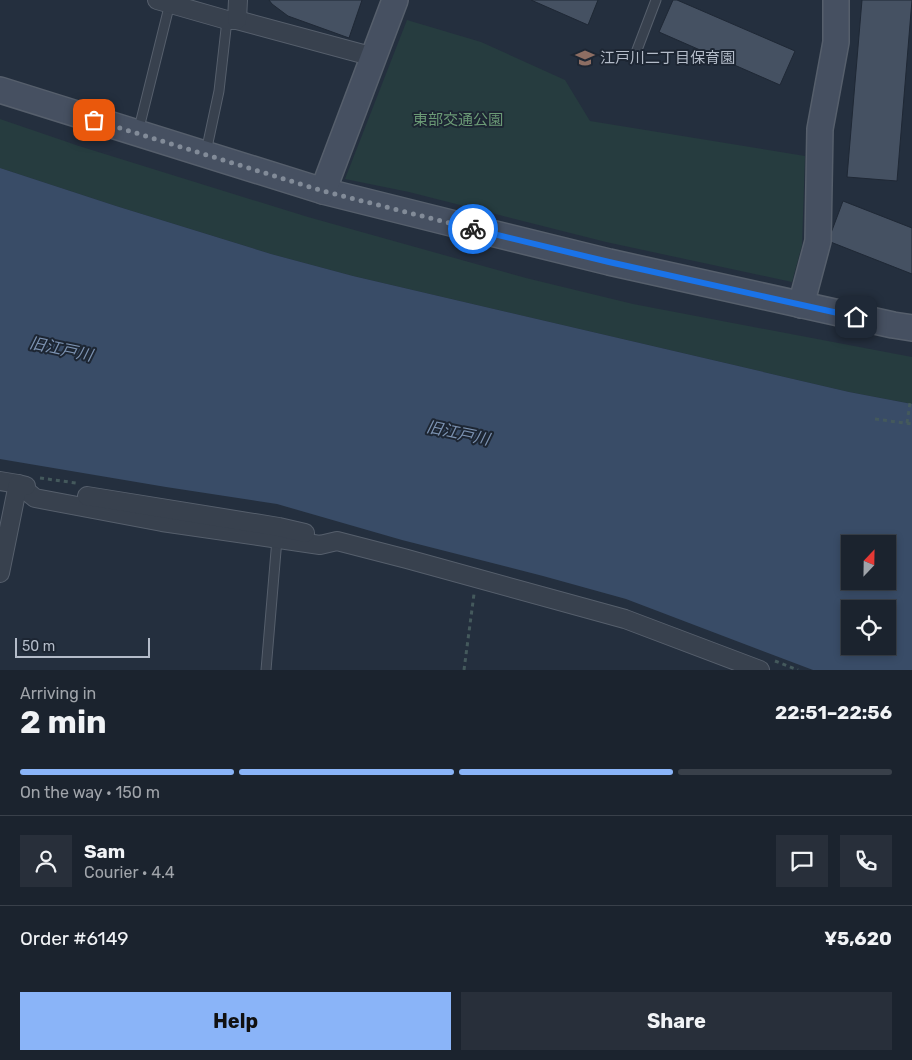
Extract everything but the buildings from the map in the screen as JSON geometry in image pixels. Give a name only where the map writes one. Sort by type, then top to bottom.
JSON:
[{"type":"main road","points":[[323,191],[395,0]]},
{"type":"main road","points":[[801,305],[818,240],[820,129],[836,42],[836,0]]},
{"type":"main road","points":[[0,90],[323,191],[600,260],[912,328]]},
{"type":"street","points":[[232,20],[238,0]]},
{"type":"street","points":[[164,2],[374,57]]},
{"type":"street","points":[[0,481],[279,527],[337,541],[624,619],[755,669]]},
{"type":"street","points":[[18,484],[35,498],[162,522],[320,545],[337,541]]},
{"type":"street","points":[[0,574],[3,547],[18,484]]},
{"type":"lane","points":[[637,50],[656,0]]},
{"type":"lane","points":[[141,120],[164,2]]},
{"type":"lane","points":[[205,154],[232,20]]},
{"type":"lane","points":[[266,670],[277,540]]},
{"type":"path","points":[[907,423],[910,404]]},
{"type":"path","points":[[876,419],[912,424]]},
{"type":"path","points":[[464,670],[474,590]]},
{"type":"green space","name":"東部交通公園","points":[[407,20],[481,42],[565,80],[590,121],[805,156],[802,245],[792,282],[606,242],[409,192],[345,179]]},
{"type":"green space","points":[[0,119],[79,146],[308,217],[526,278],[633,304],[912,357],[912,404],[849,392],[353,276],[271,254],[116,206],[0,168]]},
{"type":"water","name":"旧江戸川","points":[[0,168],[271,254],[353,276],[849,392],[912,404],[912,670],[813,670],[626,599],[402,540],[277,504],[0,459]]},
{"type":"way so far","points":[[94,120],[323,191],[473,229]]},
{"type":"place","name":"江戸川二丁目保育園","points":[[585,58]]},
{"type":"route","points":[[473,229],[609,262],[856,317]]}]
